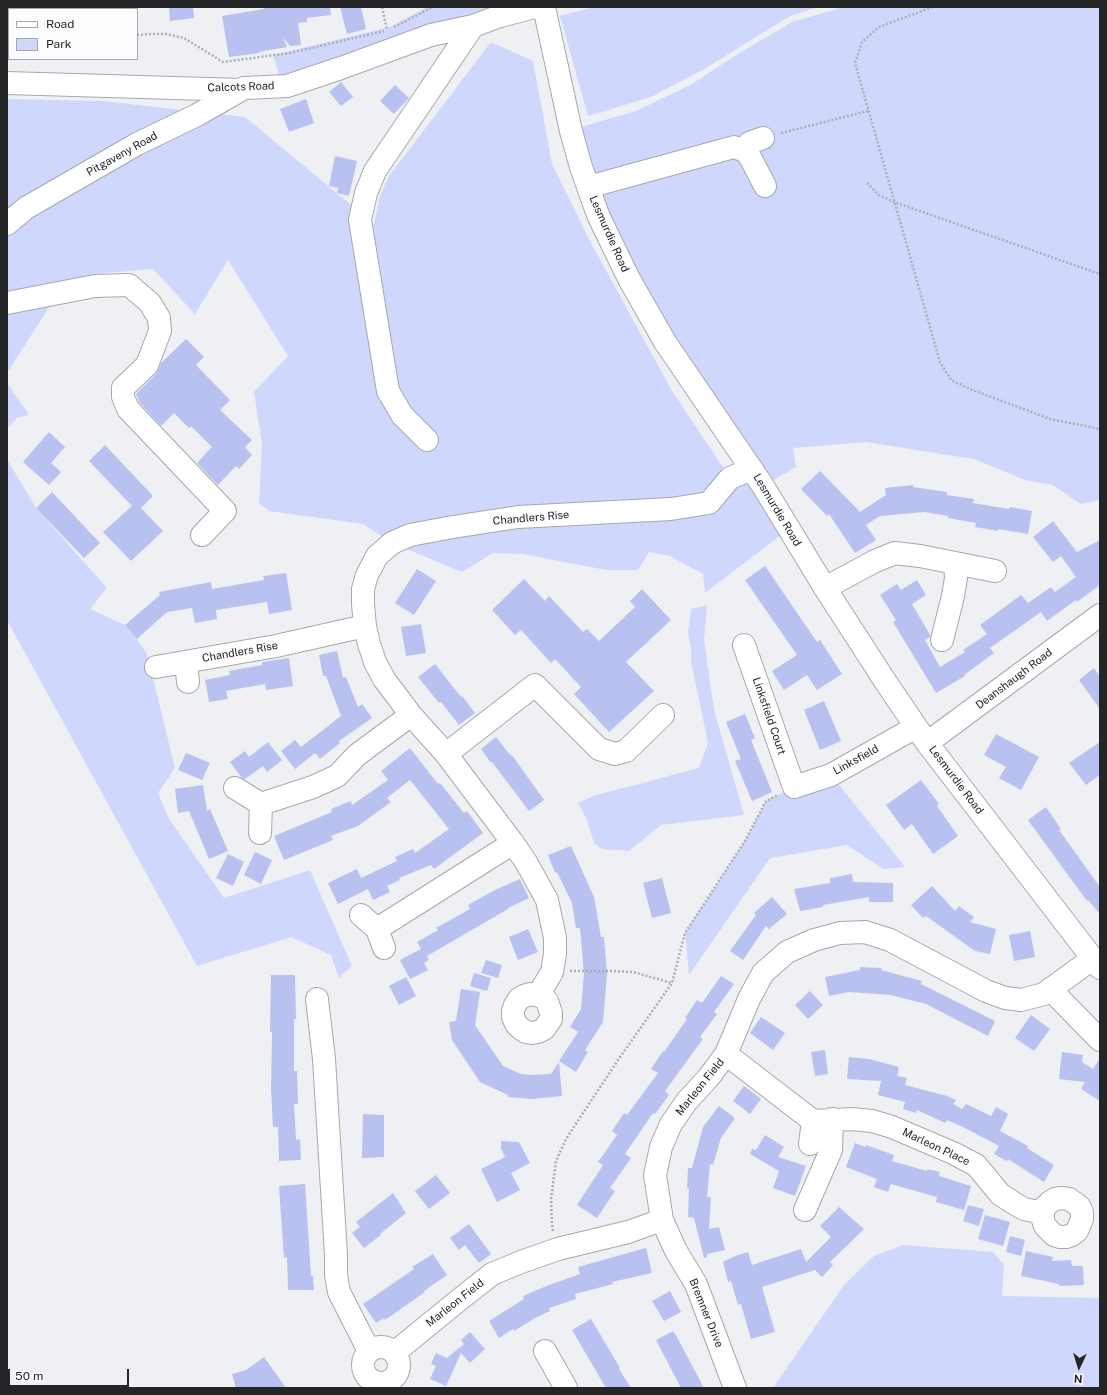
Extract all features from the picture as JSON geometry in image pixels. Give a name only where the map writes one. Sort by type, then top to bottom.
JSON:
[{"type":"street","name":"Calcots Road","points":[[7,83],[241,90],[244,88],[287,86],[431,35],[473,26],[500,16],[535,7]]},
{"type":"street","name":"Lesmurdie Road","points":[[544,7],[571,131],[581,167],[598,215],[629,279],[664,342],[752,469],[885,682],[922,735],[1096,964]]},
{"type":"street","points":[[427,440],[402,415],[388,391],[360,220],[366,192],[376,171],[473,26]]},
{"type":"street","name":"Pitgaveny Road","points":[[7,224],[26,208],[137,144],[197,115],[241,90]]},
{"type":"street","points":[[745,151],[749,143],[763,138]]},
{"type":"street","points":[[588,187],[734,148],[745,151],[750,157],[765,186]]},
{"type":"street","points":[[7,303],[95,286],[129,285],[150,303],[159,318],[160,331],[147,365],[123,388],[123,397],[128,409],[225,511],[202,535]]},
{"type":"street","name":"Chandlers Rise","points":[[537,995],[552,972],[555,954],[555,938],[547,900],[526,862],[513,844],[446,754],[411,714],[384,679],[369,644],[365,626],[363,589],[367,574],[377,556],[392,543],[410,535],[453,526],[518,517],[671,508],[709,503],[730,478],[752,469]]},
{"type":"street","points":[[825,588],[875,561],[896,553],[920,556],[995,571]]},
{"type":"street","points":[[942,640],[955,584],[955,563]]},
{"type":"street","name":"Deanshaugh Road","points":[[922,735],[1099,619]]},
{"type":"street","name":"Chandlers Rise","points":[[156,667],[187,672],[276,646],[365,626]]},
{"type":"street","name":"Linksfield Court","points":[[744,645],[794,788]]},
{"type":"street","points":[[446,754],[535,685],[599,749],[615,754],[626,751],[663,715]]},
{"type":"street","points":[[235,788],[261,804],[313,787],[337,776],[357,755],[411,714]]},
{"type":"street","name":"Linksfield","points":[[794,788],[832,775],[922,735]]},
{"type":"street","points":[[260,833],[261,804]]},
{"type":"street","points":[[361,915],[380,939],[513,844]]},
{"type":"street","name":"Marleon Field","points":[[394,1353],[492,1274],[558,1249],[628,1232],[662,1220],[655,1175],[660,1147],[671,1124],[687,1101],[709,1077],[726,1054],[763,973],[787,952],[814,940],[840,933],[865,932],[890,940],[986,991],[1005,998],[1021,1000],[1044,994],[1050,989],[1096,964]]},
{"type":"street","points":[[1050,989],[1100,1040]]},
{"type":"street","points":[[317,999],[324,1059],[336,1275],[339,1292],[369,1351]]},
{"type":"street","points":[[726,1054],[822,1120],[833,1131],[831,1150],[805,1210]]},
{"type":"street","name":"Marleon Place","points":[[822,1120],[852,1119],[879,1123],[892,1127],[976,1165],[1000,1194],[1024,1209],[1043,1213]]},
{"type":"street","points":[[810,1144],[822,1120]]},
{"type":"street","name":"Bremner Drive","points":[[662,1220],[676,1251],[696,1284],[735,1388]]},
{"type":"street","points":[[379,1347],[384,1347],[394,1353],[398,1363],[393,1383],[374,1381],[369,1378],[363,1368],[365,1356],[369,1351],[379,1347]]},
{"type":"street","points":[[545,1351],[566,1388]]},
{"type":"path","points":[[382,7],[387,30]]},
{"type":"path","points":[[138,35],[166,34],[184,38],[223,62],[290,53],[387,30],[433,7]]},
{"type":"path","points":[[933,7],[879,27],[862,42],[855,63],[940,362],[951,380],[970,389],[1050,419],[1100,429]]},
{"type":"path","points":[[763,138],[868,111]]},
{"type":"path","points":[[867,183],[879,195],[894,202],[1100,274]]},
{"type":"path","points":[[558,1249],[552,1224],[551,1199],[556,1161],[566,1139],[618,1060],[672,983],[685,932],[745,840],[766,801],[794,788]]},
{"type":"path","points":[[552,972],[634,972],[672,983]]},
{"type":"green space","points":[[427,7],[492,7],[280,78],[273,55],[390,27]]},
{"type":"green space","points":[[594,7],[819,7],[790,16],[706,68],[651,97],[588,116],[560,16]]},
{"type":"green space","points":[[844,7],[1100,7],[1100,500],[1081,504],[1053,485],[1025,480],[974,459],[866,442],[793,448],[796,467],[763,486],[789,529],[705,593],[703,574],[670,556],[649,552],[638,570],[606,570],[523,554],[493,553],[462,572],[392,543],[363,524],[269,511],[259,503],[262,444],[254,392],[288,356],[228,260],[195,314],[153,269],[92,274],[53,301],[7,373],[7,99],[103,101],[245,117],[374,224],[380,196],[389,176],[491,42],[533,61],[552,164],[592,245],[672,391],[730,478],[752,469],[665,342],[567,131],[636,111],[692,84],[736,55],[792,22]]},
{"type":"green space","points":[[7,383],[29,415],[17,418],[7,429]]},
{"type":"green space","points":[[7,459],[36,508],[107,588],[90,609],[125,625],[147,654],[175,768],[158,793],[169,819],[224,898],[310,870],[352,966],[339,978],[331,955],[291,937],[197,966],[7,620]]},
{"type":"green space","points":[[707,605],[704,640],[714,710],[744,815],[661,825],[629,851],[602,849],[594,843],[587,820],[578,803],[593,796],[699,768],[708,743],[691,661],[691,648],[688,632],[691,609]]},
{"type":"green space","points":[[831,775],[905,867],[883,869],[847,845],[770,858],[689,975],[685,933],[745,841],[766,801],[794,787]]},
{"type":"green space","points":[[903,1245],[993,1252],[1004,1265],[1002,1296],[1100,1298],[1100,1388],[773,1388],[844,1285],[874,1256]]},
{"type":"building","points":[[169,7],[193,7],[194,18],[170,21]]},
{"type":"building","points":[[264,7],[330,7],[331,15],[307,18],[307,22],[298,23],[301,45],[290,46],[283,38],[287,47],[259,52],[260,53],[229,57],[222,16],[264,9]]},
{"type":"building","points":[[340,7],[361,7],[366,29],[347,34]]},
{"type":"building","points":[[341,82],[353,97],[341,106],[329,92]]},
{"type":"building","points":[[395,85],[409,98],[394,114],[380,101]]},
{"type":"building","points":[[306,99],[314,123],[289,132],[280,109]]},
{"type":"building","points":[[335,156],[357,161],[349,196],[337,193],[338,188],[329,186]]},
{"type":"building","points":[[186,339],[204,357],[196,365],[230,400],[220,410],[252,440],[245,447],[252,455],[239,469],[236,466],[218,485],[197,463],[212,447],[191,426],[189,428],[174,413],[161,426],[139,402],[136,394],[156,374],[161,363]]},
{"type":"building","points":[[49,432],[65,447],[51,463],[61,472],[49,485],[23,462]]},
{"type":"building","points":[[105,445],[153,496],[141,508],[163,531],[131,561],[103,532],[132,506],[89,461]]},
{"type":"building","points":[[820,471],[860,512],[886,495],[885,488],[913,485],[913,487],[947,492],[947,495],[974,499],[973,503],[1032,511],[1028,534],[975,527],[976,523],[924,512],[880,516],[866,525],[876,540],[855,553],[829,514],[827,516],[801,489]]},
{"type":"building","points":[[52,492],[100,543],[84,558],[36,508]]},
{"type":"building","points":[[1053,521],[1077,552],[1100,540],[1100,585],[1047,621],[1041,612],[990,648],[994,653],[964,675],[965,676],[936,693],[893,622],[896,620],[880,595],[897,584],[901,590],[917,580],[926,595],[912,604],[930,635],[930,637],[925,640],[940,667],[965,652],[963,650],[987,634],[980,625],[1021,595],[1028,603],[1051,587],[1055,592],[1076,577],[1061,556],[1053,562],[1033,537]]},
{"type":"building","points":[[765,566],[817,642],[820,640],[842,674],[817,690],[807,675],[784,690],[772,671],[797,655],[745,580]]},
{"type":"building","points":[[417,569],[436,581],[414,615],[395,603]]},
{"type":"building","points":[[286,573],[292,610],[269,614],[267,602],[216,610],[217,619],[195,623],[192,608],[167,612],[137,639],[125,625],[160,595],[159,592],[211,582],[212,589],[264,580],[263,576]]},
{"type":"building","points":[[524,579],[545,601],[549,596],[583,632],[587,629],[599,641],[635,607],[630,601],[642,589],[671,620],[626,662],[654,691],[609,732],[574,694],[581,687],[555,659],[551,663],[521,630],[515,635],[492,610]]},
{"type":"building","points":[[421,624],[426,653],[406,656],[401,627]]},
{"type":"building","points":[[337,651],[343,678],[346,677],[358,707],[362,704],[372,718],[339,741],[340,743],[320,759],[315,753],[295,769],[281,751],[295,740],[301,747],[341,716],[326,676],[323,676],[319,655]]},
{"type":"building","points":[[289,658],[293,686],[266,690],[265,684],[226,691],[228,699],[209,702],[205,680],[230,675],[229,671],[262,665],[262,662]]},
{"type":"building","points":[[435,664],[475,713],[459,725],[441,702],[439,703],[418,677]]},
{"type":"building","points":[[1094,668],[1100,677],[1100,709],[1079,680]]},
{"type":"building","points":[[824,701],[841,741],[820,750],[804,710]]},
{"type":"building","points":[[745,714],[755,738],[751,740],[772,792],[752,801],[735,761],[741,759],[726,722]]},
{"type":"building","points":[[996,734],[1039,757],[1021,790],[999,778],[1006,767],[984,755]]},
{"type":"building","points":[[496,737],[511,756],[512,755],[544,800],[529,811],[481,749]]},
{"type":"building","points":[[268,742],[282,760],[267,772],[263,766],[245,779],[242,778],[230,762],[245,751],[249,757]]},
{"type":"building","points":[[1100,742],[1100,775],[1086,785],[1069,763]]},
{"type":"building","points":[[410,748],[438,784],[440,783],[464,813],[467,811],[483,833],[434,869],[431,865],[399,878],[400,880],[387,886],[390,892],[373,900],[368,889],[338,904],[328,883],[357,869],[361,878],[397,861],[395,857],[413,849],[415,853],[449,829],[410,780],[387,798],[391,802],[358,826],[331,836],[333,840],[284,860],[274,836],[332,812],[331,809],[351,801],[352,805],[388,780],[381,771]]},
{"type":"building","points":[[186,753],[210,763],[202,780],[178,770]]},
{"type":"building","points":[[921,780],[939,804],[937,806],[958,836],[933,854],[912,824],[904,830],[886,805]]},
{"type":"building","points":[[203,785],[207,811],[210,809],[228,851],[209,859],[189,811],[178,813],[175,789]]},
{"type":"building","points":[[1046,807],[1061,829],[1059,830],[1100,887],[1100,914],[1088,900],[1087,901],[1028,820]]},
{"type":"building","points":[[571,846],[594,897],[601,937],[604,937],[607,974],[603,1022],[585,1050],[588,1052],[576,1072],[559,1061],[578,1032],[570,1027],[581,1009],[584,974],[580,928],[576,928],[572,903],[557,872],[555,873],[548,855]]},
{"type":"building","points":[[255,852],[272,860],[261,884],[244,875]]},
{"type":"building","points":[[228,854],[244,862],[233,886],[216,878]]},
{"type":"building","points":[[852,874],[853,882],[893,883],[893,902],[869,902],[869,897],[823,905],[823,907],[800,911],[794,889],[830,883],[830,878]]},
{"type":"building","points":[[662,878],[671,913],[652,918],[643,883]]},
{"type":"building","points":[[520,879],[529,898],[508,908],[427,956],[429,960],[424,963],[428,970],[410,979],[400,960],[421,949],[417,942],[438,930],[436,928],[470,909],[468,905],[497,889]]},
{"type":"building","points":[[932,886],[955,911],[959,906],[974,917],[970,922],[996,929],[990,954],[975,951],[926,916],[923,918],[911,905]]},
{"type":"building","points":[[772,897],[787,914],[769,929],[766,926],[743,960],[730,951],[756,915],[754,913]]},
{"type":"building","points":[[528,929],[538,952],[518,960],[509,937]]},
{"type":"building","points":[[1030,931],[1035,957],[1014,961],[1009,935]]},
{"type":"building","points":[[486,960],[502,965],[498,978],[481,973]]},
{"type":"building","points":[[860,967],[882,968],[881,970],[922,981],[921,984],[995,1021],[988,1036],[926,1004],[891,995],[849,992],[829,996],[825,977],[860,970]]},
{"type":"building","points":[[474,973],[491,978],[487,991],[470,986]]},
{"type":"building","points":[[271,975],[295,975],[296,1019],[294,1019],[294,1071],[297,1071],[298,1104],[294,1104],[296,1140],[300,1139],[301,1160],[279,1161],[278,1127],[273,1127],[271,1089],[272,1032],[270,1032]]},
{"type":"building","points":[[721,976],[734,984],[714,1012],[717,1014],[700,1037],[703,1039],[665,1091],[669,1095],[655,1114],[653,1113],[625,1154],[631,1158],[610,1188],[615,1191],[597,1218],[577,1205],[603,1165],[598,1162],[617,1135],[612,1131],[624,1113],[627,1115],[658,1073],[651,1069],[687,1019],[685,1018],[697,1000],[702,1003]]},
{"type":"building","points":[[406,977],[416,996],[399,1005],[389,986]]},
{"type":"building","points":[[461,989],[480,992],[475,1025],[503,1066],[521,1074],[551,1074],[559,1062],[562,1096],[532,1099],[508,1097],[508,1095],[480,1082],[452,1040],[449,1022],[456,1021]]},
{"type":"building","points":[[810,991],[823,1005],[808,1019],[795,1005]]},
{"type":"building","points":[[1031,1015],[1050,1029],[1034,1051],[1015,1038]]},
{"type":"building","points":[[761,1017],[785,1033],[773,1050],[750,1033]]},
{"type":"building","points":[[825,1050],[828,1074],[815,1076],[811,1052]]},
{"type":"building","points":[[1062,1052],[1083,1055],[1082,1062],[1093,1069],[1100,1058],[1100,1101],[1081,1089],[1085,1082],[1059,1079]]},
{"type":"building","points":[[849,1057],[869,1059],[899,1067],[897,1076],[907,1078],[905,1085],[947,1096],[956,1100],[953,1104],[962,1109],[966,1104],[991,1116],[996,1107],[1008,1114],[1000,1131],[1028,1146],[1027,1148],[1054,1165],[1044,1182],[1008,1159],[1007,1161],[994,1154],[999,1146],[963,1127],[947,1120],[945,1123],[917,1110],[916,1113],[903,1109],[905,1102],[878,1095],[881,1081],[847,1079]]},
{"type":"building","points":[[744,1086],[761,1099],[750,1114],[733,1101]]},
{"type":"building","points":[[719,1106],[735,1118],[721,1138],[713,1165],[710,1164],[707,1197],[711,1197],[709,1229],[719,1227],[725,1250],[707,1254],[707,1257],[704,1258],[694,1218],[688,1217],[688,1168],[692,1168],[703,1127]]},
{"type":"building","points":[[363,1114],[384,1115],[384,1157],[362,1158]]},
{"type":"building","points":[[765,1135],[784,1147],[778,1157],[806,1166],[795,1196],[773,1188],[779,1171],[750,1154],[752,1149],[756,1150]]},
{"type":"building","points":[[501,1141],[519,1142],[530,1163],[511,1173],[520,1190],[497,1202],[481,1169],[505,1157],[501,1149]]},
{"type":"building","points":[[855,1143],[865,1147],[866,1145],[894,1155],[892,1161],[927,1171],[927,1169],[940,1172],[939,1176],[971,1186],[964,1210],[936,1202],[937,1197],[891,1184],[888,1192],[874,1187],[877,1179],[846,1167]]},
{"type":"building","points":[[436,1175],[450,1193],[429,1209],[415,1191]]},
{"type":"building","points":[[305,1184],[311,1276],[313,1276],[314,1290],[288,1290],[287,1257],[284,1258],[279,1186]]},
{"type":"building","points":[[393,1193],[406,1213],[364,1248],[352,1233],[360,1227],[356,1222]]},
{"type":"building","points":[[968,1205],[984,1209],[979,1226],[963,1221]]},
{"type":"building","points":[[839,1207],[864,1229],[830,1262],[833,1265],[822,1277],[815,1270],[762,1287],[775,1332],[751,1339],[741,1304],[738,1305],[731,1281],[728,1282],[723,1262],[748,1252],[752,1265],[801,1249],[806,1262],[831,1237],[820,1226]]},
{"type":"building","points":[[985,1215],[1010,1222],[1003,1246],[978,1239]]},
{"type":"building","points":[[469,1224],[491,1254],[479,1263],[465,1245],[459,1250],[450,1238]]},
{"type":"building","points":[[1010,1236],[1025,1240],[1021,1256],[1006,1252]]},
{"type":"building","points":[[646,1248],[652,1273],[612,1282],[613,1284],[575,1294],[576,1299],[549,1308],[550,1311],[514,1331],[513,1329],[499,1338],[489,1321],[524,1299],[523,1296],[580,1274],[578,1267]]},
{"type":"building","points":[[1026,1251],[1053,1257],[1052,1261],[1071,1260],[1072,1266],[1083,1266],[1084,1285],[1059,1286],[1059,1284],[1021,1276]]},
{"type":"building","points":[[433,1254],[447,1275],[385,1320],[384,1318],[376,1323],[363,1304],[414,1269],[412,1267]]},
{"type":"building","points":[[670,1291],[681,1312],[664,1321],[652,1301]]},
{"type":"building","points":[[591,1319],[631,1388],[606,1388],[572,1330]]},
{"type":"building","points":[[673,1331],[704,1388],[681,1388],[656,1340]]},
{"type":"building","points":[[470,1332],[485,1349],[470,1363],[461,1353],[446,1386],[430,1379],[436,1366],[431,1364],[436,1353],[447,1358],[464,1344],[461,1340]]},
{"type":"building","points":[[264,1357],[286,1388],[236,1388],[232,1374],[246,1370]]}]
